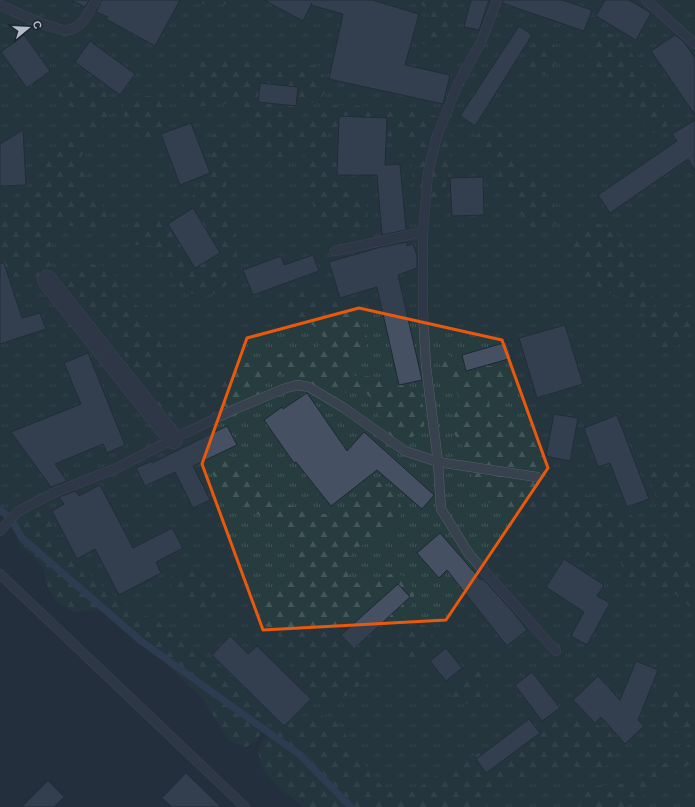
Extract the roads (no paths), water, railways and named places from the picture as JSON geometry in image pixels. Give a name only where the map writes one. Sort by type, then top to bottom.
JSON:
[{"type":"street","points":[[47,280],[173,439]]},
{"type":"lane","points":[[0,5],[42,24],[67,30],[75,28],[82,22],[96,0]]},
{"type":"lane","points":[[498,0],[482,40],[458,84],[437,136],[428,173],[423,232],[423,314],[425,351],[438,462],[439,500],[441,509],[469,554],[556,651]]},
{"type":"lane","points":[[646,0],[695,44]]},
{"type":"lane","points":[[336,251],[423,232]]},
{"type":"lane","points":[[0,531],[17,512],[53,493],[117,468],[235,409],[283,389],[297,385],[309,387],[344,408],[405,451],[438,462],[537,477]]},
{"type":"lane","points":[[0,574],[244,807]]},
{"type":"waterway","points":[[0,510],[11,519],[22,538],[141,641],[300,755],[351,807]]}]
